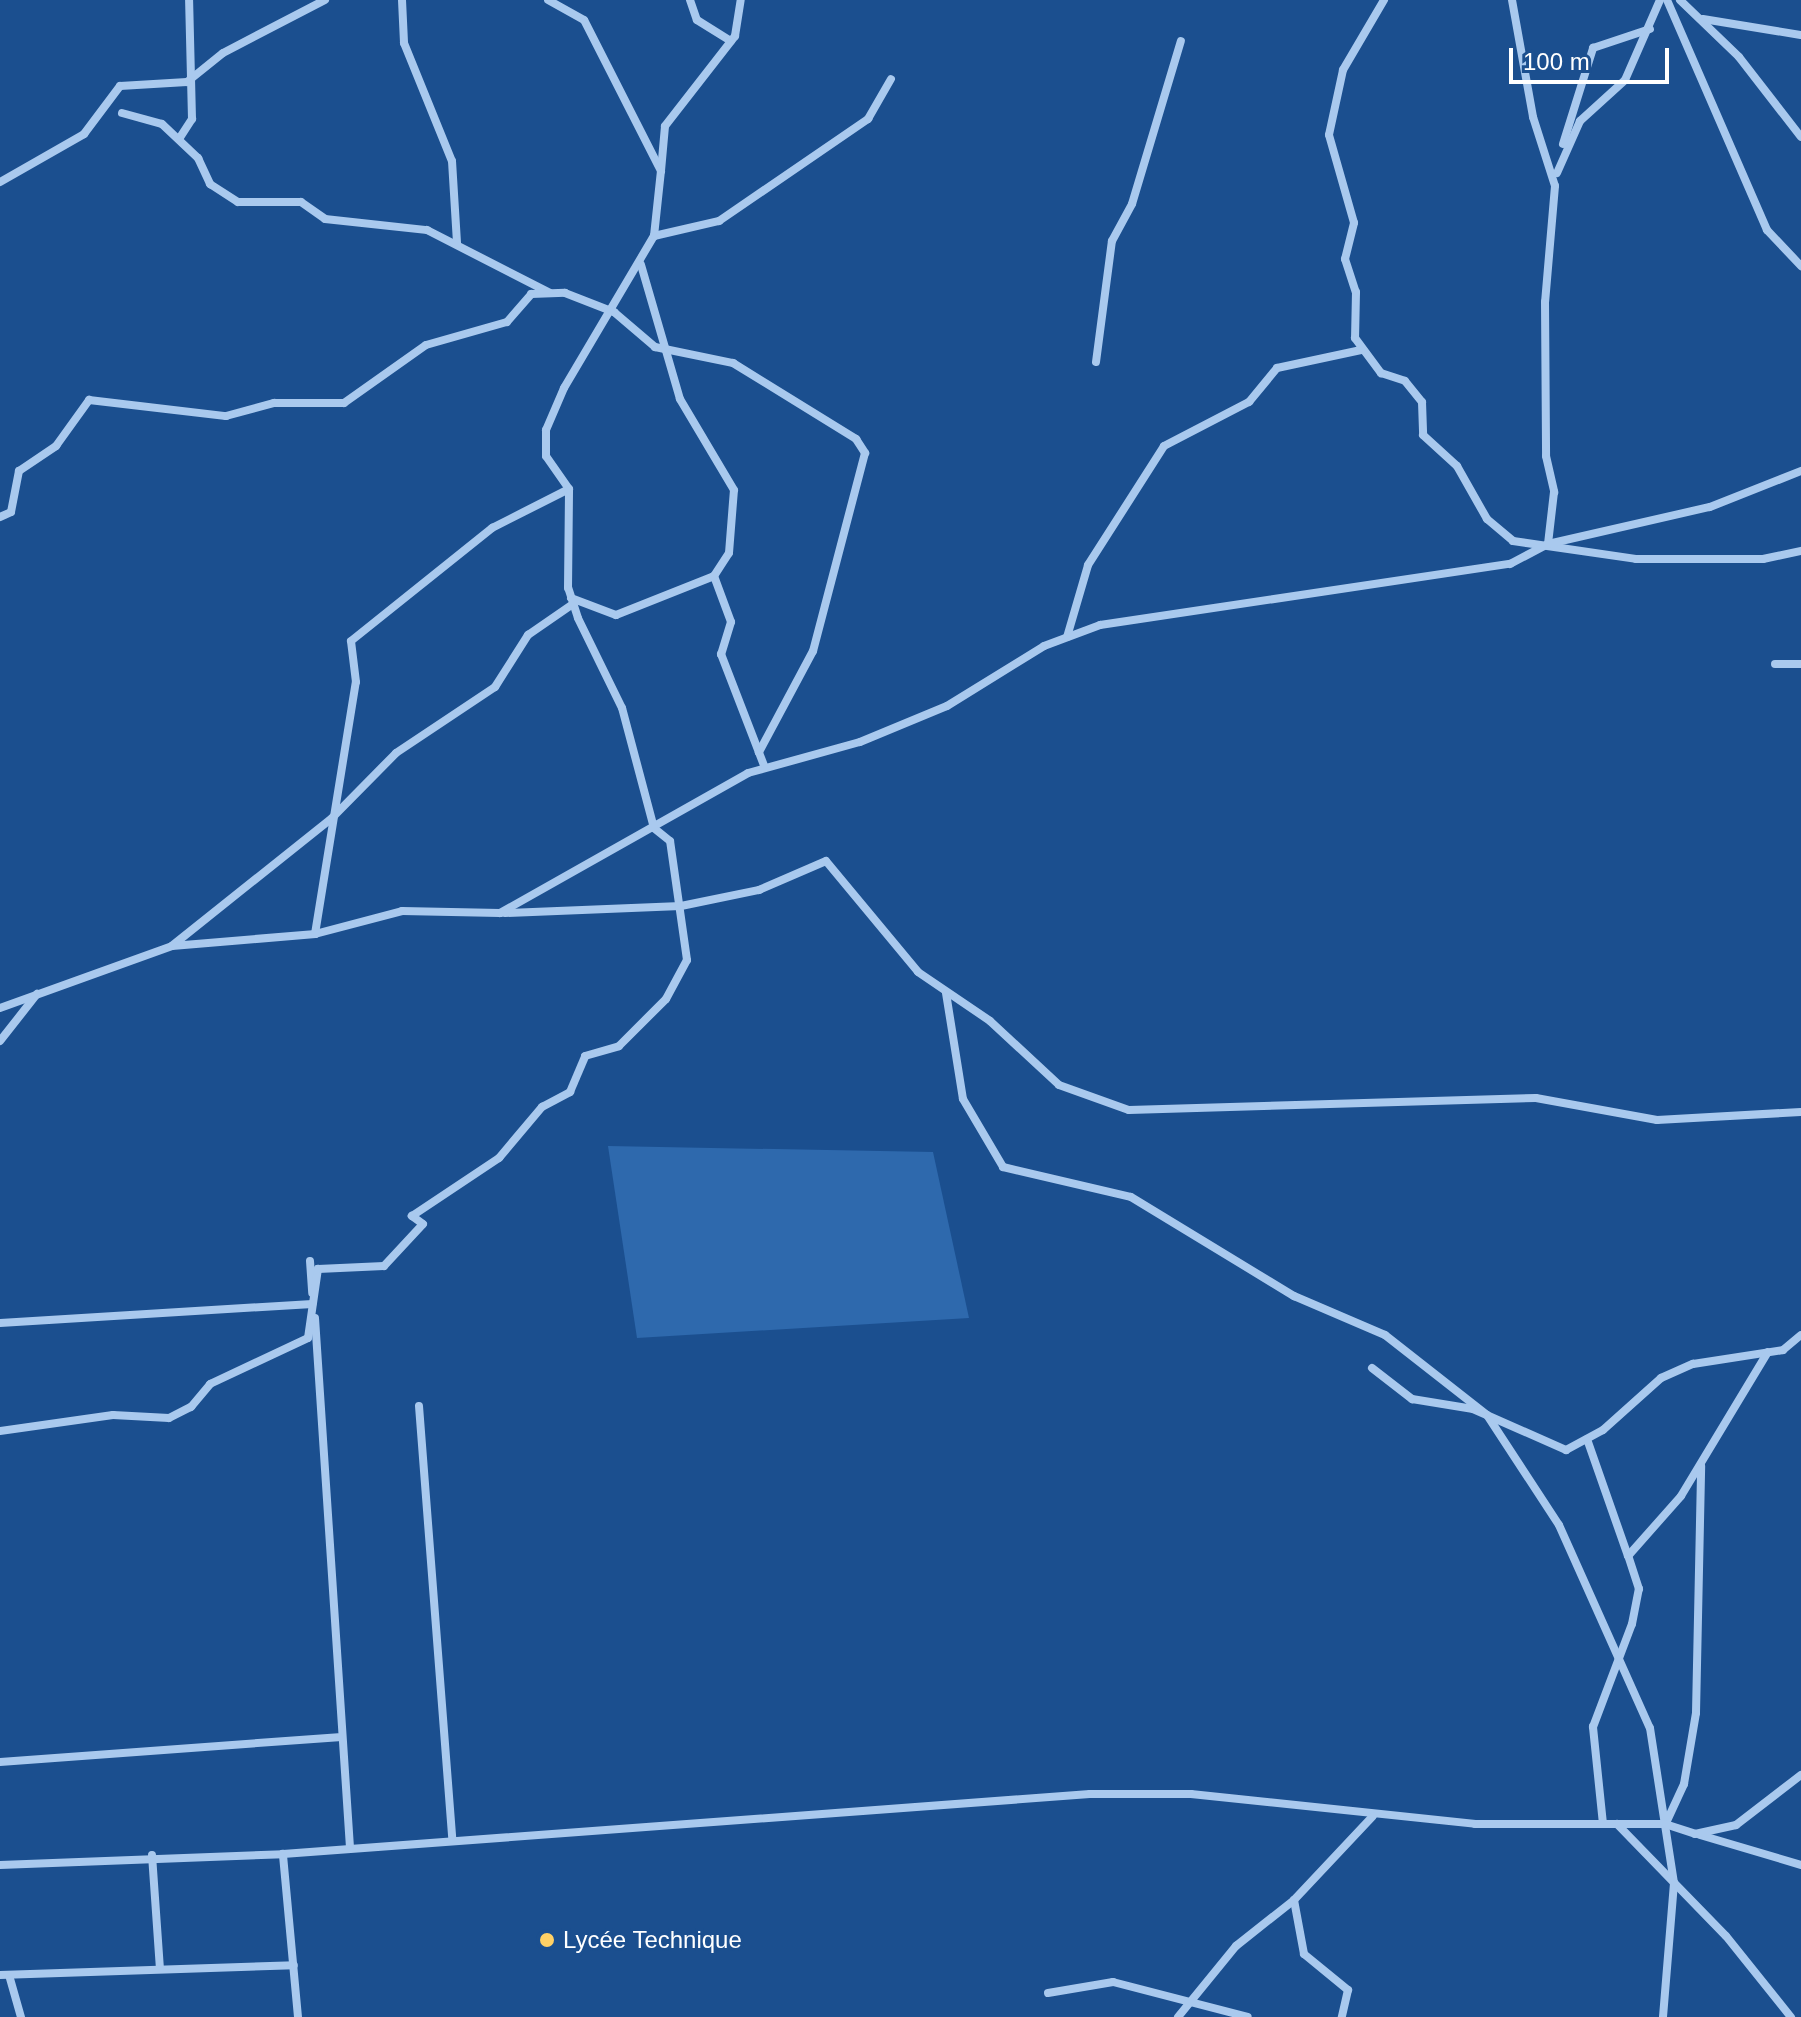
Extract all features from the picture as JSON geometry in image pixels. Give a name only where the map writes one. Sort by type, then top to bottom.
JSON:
[{"type":"street","points":[[179,139],[192,119],[187,82],[189,0]]},
{"type":"street","points":[[0,182],[84,134],[120,86],[187,82],[223,53],[325,0]]},
{"type":"street","points":[[402,0],[404,43],[452,161],[457,243]]},
{"type":"street","points":[[548,0],[584,20],[661,171]]},
{"type":"street","points":[[690,0],[697,20],[731,41]]},
{"type":"street","points":[[0,1431],[113,1415],[169,1418],[191,1407],[210,1384],[308,1338],[318,1269],[384,1266],[423,1224],[412,1216],[499,1158],[542,1107],[570,1092],[585,1056],[619,1046],[666,999],[687,960],[670,841],[654,828],[627,722],[572,601],[569,489],[546,456],[546,430],[641,265],[654,236],[665,126],[731,41],[741,0]]},
{"type":"street","points":[[1384,0],[1331,103],[1334,163],[1354,223],[1345,259],[1361,350],[1422,402],[1423,435],[1457,466],[1487,519],[1513,541],[1636,559],[1763,559],[1801,551]]},
{"type":"street","points":[[1512,0],[1533,117],[1555,180]]},
{"type":"street","points":[[1561,156],[1580,121],[1625,80],[1650,29],[1660,0]]},
{"type":"street","points":[[1667,0],[1767,230],[1801,266]]},
{"type":"street","points":[[1685,1],[1801,137]]},
{"type":"street","points":[[1700,18],[1801,35]]},
{"type":"street","points":[[1548,544],[1554,492],[1546,456],[1545,302],[1555,180],[1593,48],[1650,29]]},
{"type":"street","points":[[1096,362],[1112,241],[1132,204],[1181,41]]},
{"type":"street","points":[[654,236],[719,221],[868,119],[891,79]]},
{"type":"street","points":[[122,113],[162,124],[179,139],[210,184],[238,202],[301,202],[325,219],[381,221],[457,243],[551,293],[614,312],[655,347],[666,346],[733,363],[856,439],[865,453],[813,651],[759,752]]},
{"type":"street","points":[[572,601],[616,615],[714,576],[729,553],[734,490],[696,435],[641,265]]},
{"type":"street","points":[[0,517],[11,512],[19,471],[56,446],[89,400],[226,416],[274,403],[344,403],[426,345],[507,322],[531,294],[551,293]]},
{"type":"street","points":[[1067,637],[1088,565],[1164,446],[1249,402],[1277,368],[1361,350]]},
{"type":"street","points":[[500,913],[765,768],[860,742],[947,706],[1067,637],[1242,599],[1382,587],[1510,564],[1548,544],[1710,507],[1801,471]]},
{"type":"street","points":[[315,934],[356,682],[351,641],[492,528],[569,489]]},
{"type":"street","points":[[714,576],[731,622],[721,654],[765,768]]},
{"type":"street","points":[[172,946],[332,818],[396,753],[495,687],[528,635],[572,601]]},
{"type":"street","points":[[1775,664],[1801,664]]},
{"type":"street","points":[[0,1008],[172,946],[315,934],[402,911],[500,913],[681,906],[759,890],[826,861],[918,972],[990,1021],[1059,1085],[1129,1110],[1536,1098],[1657,1120],[1801,1112]]},
{"type":"street","points":[[946,993],[963,1099],[1003,1167],[1131,1197],[1294,1296],[1385,1335],[1487,1415],[1559,1525],[1650,1728],[1674,1883],[1663,2017]]},
{"type":"street","points":[[0,1041],[37,994]]},
{"type":"street","points":[[310,1261],[338,1737],[350,1848]]},
{"type":"street","points":[[0,1323],[313,1306]]},
{"type":"street","points":[[1372,1368],[1412,1399],[1487,1415],[1566,1450],[1587,1439],[1661,1378],[1693,1364],[1783,1350],[1801,1335]]},
{"type":"street","points":[[1628,1556],[1701,1465],[1768,1352]]},
{"type":"street","points":[[419,1406],[452,1839]]},
{"type":"street","points":[[1587,1439],[1639,1589],[1593,1727],[1603,1824]]},
{"type":"street","points":[[1665,1824],[1684,1784],[1696,1713],[1701,1465]]},
{"type":"street","points":[[0,1762],[338,1737]]},
{"type":"street","points":[[1695,1834],[1736,1825],[1801,1775]]},
{"type":"street","points":[[0,1865],[152,1855],[283,1854],[452,1839],[1090,1794],[1191,1794],[1373,1816],[1665,1824],[1801,1865]]},
{"type":"street","points":[[1178,2017],[1236,1946],[1294,1900],[1373,1816]]},
{"type":"street","points":[[1617,1824],[1674,1883],[1791,2017]]},
{"type":"street","points":[[283,1854],[298,2017]]},
{"type":"street","points":[[152,1855],[160,1969]]},
{"type":"street","points":[[1294,1900],[1304,1954],[1348,1990],[1342,2017]]},
{"type":"street","points":[[21,2017],[5,1975],[294,1965]]},
{"type":"street","points":[[1048,1993],[1113,1982],[1248,2017]]},
{"type":"shaded area","points":[[608,1146],[933,1152],[969,1318],[637,1338]]},
{"type":"place","name":"Lycée Technique","points":[[547,1940]]}]
